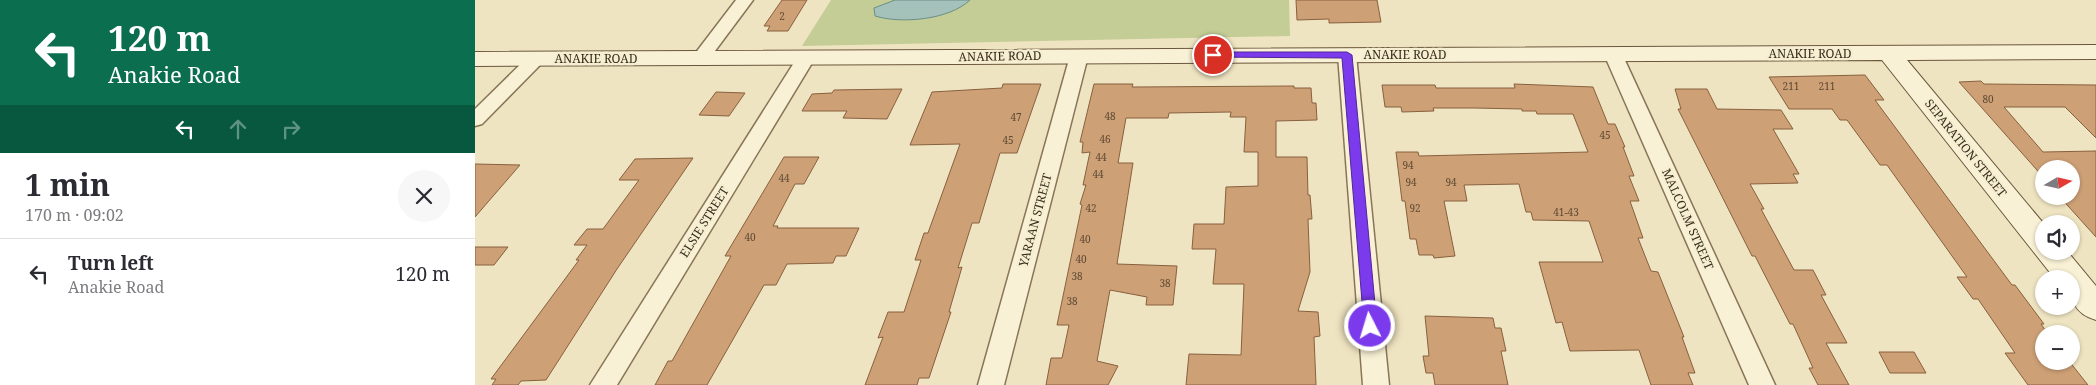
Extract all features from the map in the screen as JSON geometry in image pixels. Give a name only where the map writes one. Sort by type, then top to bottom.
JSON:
[{"type":"main road","name":"ANAKIE ROAD","points":[[475,59],[2096,52]]},
{"type":"main road","name":"SEPARATION STREET","points":[[1889,53],[2035,233]]},
{"type":"main road","points":[[2057,260],[2096,308]]},
{"type":"street","points":[[700,59],[745,0]]},
{"type":"street","name":"MALCOLM STREET","points":[[1613,54],[1763,385]]},
{"type":"street","points":[[1347,55],[1375,385]]},
{"type":"street","name":"YARAAN STREET","points":[[991,385],[1079,56]]},
{"type":"street","points":[[475,120],[537,58]]},
{"type":"street","name":"ELSIE STREET","points":[[603,385],[806,58]]},
{"type":"green space","points":[[831,0],[1289,0],[1290,36],[802,46]]},
{"type":"water","points":[[895,0],[970,0],[961,7],[938,16],[898,20],[875,16],[874,8]]},
{"type":"building","points":[[782,0],[807,0],[788,31],[767,31],[770,26],[764,26]]},
{"type":"building","points":[[1296,0],[1377,0],[1381,22],[1329,23],[1329,19],[1297,20]]},
{"type":"building","points":[[1865,75],[1884,100],[1875,100],[2012,285],[2015,285],[2035,312],[2035,315],[2037,315],[2044,324],[2035,325],[2035,370],[2076,370],[2088,385],[2028,385],[2005,353],[2015,353],[1978,299],[1973,299],[1957,277],[1967,277],[1887,165],[1880,165],[1847,120],[1840,120],[1832,109],[1789,109],[1769,77]]},
{"type":"building","points":[[1959,82],[2096,85],[2096,138],[2065,107],[2004,107],[2043,152],[2096,151],[2096,237],[2080,219],[2080,215],[2076,215],[2067,205],[2080,205],[2080,160],[2035,160],[2035,168]]},
{"type":"building","points":[[1003,84],[1041,84],[1017,153],[1000,153],[979,223],[972,223],[958,268],[962,267],[949,312],[951,312],[929,378],[919,378],[917,385],[865,385],[883,337],[878,338],[888,312],[904,312],[921,260],[915,260],[924,233],[928,233],[960,144],[910,145],[932,92],[1002,88]]},
{"type":"building","points":[[1094,84],[1133,84],[1132,87],[1294,86],[1294,88],[1311,88],[1312,103],[1316,103],[1317,120],[1276,121],[1276,157],[1307,157],[1308,195],[1310,195],[1312,219],[1308,219],[1310,272],[1298,311],[1318,312],[1320,336],[1314,337],[1316,385],[1186,385],[1189,354],[1241,355],[1244,284],[1213,284],[1216,249],[1192,249],[1194,224],[1224,224],[1226,187],[1258,186],[1258,152],[1244,152],[1246,117],[1230,117],[1231,112],[1169,113],[1168,118],[1126,118],[1118,163],[1133,163],[1117,264],[1177,266],[1173,305],[1146,305],[1147,297],[1110,290],[1097,361],[1118,366],[1108,385],[1046,385],[1051,358],[1062,358],[1069,325],[1057,325],[1082,205],[1080,204],[1086,185],[1083,185],[1090,152],[1082,153],[1083,142],[1080,142]]},
{"type":"building","points":[[1514,84],[1593,87],[1608,124],[1615,124],[1625,147],[1623,147],[1634,176],[1629,176],[1639,201],[1630,201],[1643,238],[1638,238],[1651,271],[1658,272],[1684,337],[1682,337],[1695,373],[1688,373],[1693,385],[1651,385],[1639,350],[1570,351],[1562,322],[1556,323],[1539,262],[1603,262],[1589,221],[1533,220],[1531,212],[1526,212],[1519,184],[1464,185],[1467,201],[1444,201],[1455,256],[1434,258],[1433,255],[1419,255],[1416,239],[1410,239],[1405,201],[1402,201],[1396,152],[1418,152],[1419,156],[1588,152],[1573,114],[1537,114],[1536,111],[1522,111],[1522,109],[1474,108],[1433,108],[1434,111],[1402,112],[1401,107],[1385,107],[1382,85],[1435,85],[1436,88],[1515,88]]},
{"type":"building","points":[[902,89],[887,119],[843,118],[847,111],[802,111],[812,94],[832,93],[834,90]]},
{"type":"building","points":[[1675,89],[1707,89],[1717,109],[1781,110],[1793,129],[1773,129],[1799,174],[1793,174],[1798,183],[1750,184],[1764,209],[1761,209],[1794,270],[1813,270],[1826,295],[1821,295],[1847,343],[1826,343],[1849,385],[1818,385],[1809,368],[1813,368],[1793,324],[1790,324],[1755,256],[1752,256],[1678,109],[1681,109]]},
{"type":"building","points":[[716,92],[745,93],[729,116],[699,115]]},
{"type":"building","points":[[784,157],[819,157],[804,184],[795,184],[773,226],[778,226],[777,228],[859,228],[846,256],[836,256],[833,263],[787,264],[776,285],[764,285],[707,385],[655,385],[668,361],[672,361],[731,256],[725,256]]},
{"type":"building","points":[[693,158],[617,269],[546,380],[521,381],[518,385],[492,385],[496,379],[491,379],[579,260],[576,260],[587,245],[574,245],[587,229],[603,229],[639,180],[619,180],[635,159]]},
{"type":"building","points":[[475,164],[520,165],[475,217]]},
{"type":"building","points":[[475,247],[508,247],[494,265],[475,265]]},
{"type":"building","points":[[1425,316],[1493,318],[1495,328],[1501,328],[1506,351],[1501,351],[1508,385],[1435,385],[1433,373],[1426,373],[1423,356],[1429,356]]},
{"type":"building","points":[[1879,352],[1914,352],[1926,373],[1890,373]]},
{"type":"route","points":[[1213,55],[1347,55],[1370,326]]}]
